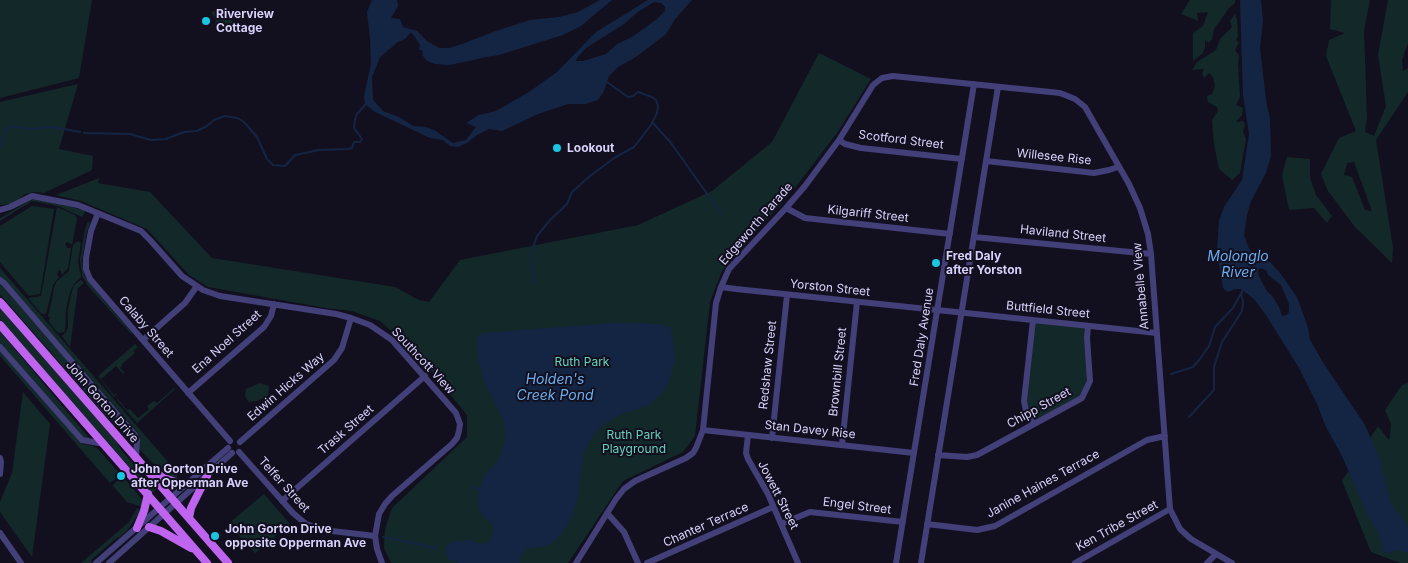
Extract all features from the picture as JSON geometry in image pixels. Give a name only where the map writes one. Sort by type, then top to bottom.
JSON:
[{"type":"main road","name":"John Gorton Drive","points":[[0,302],[228,563]]},
{"type":"main road","points":[[0,325],[207,563]]},
{"type":"main road","points":[[143,466],[164,478],[181,484],[188,484]]},
{"type":"main road","points":[[189,518],[193,504],[207,476]]},
{"type":"main road","points":[[137,528],[148,494]]},
{"type":"main road","points":[[149,527],[161,531],[195,550]]},
{"type":"street","name":"Edgeworth Parade","points":[[576,563],[624,489],[630,484],[678,462],[692,453],[699,443],[703,430],[706,386],[716,303],[720,286],[729,269],[786,208],[839,140],[873,85],[882,78],[893,76],[974,84]]},
{"type":"street","name":"Annabelle View","points":[[974,84],[1060,93],[1075,99],[1085,107],[1129,184],[1140,208],[1148,234],[1151,254],[1170,509],[1180,529],[1192,539],[1232,563]]},
{"type":"street","name":"Fred Daly Avenue","points":[[896,563],[974,84]]},
{"type":"street","points":[[921,563],[998,87]]},
{"type":"street","name":"Scotford Street","points":[[839,140],[845,144],[861,148],[962,159]]},
{"type":"street","name":"Willesee Rise","points":[[986,161],[1094,173],[1118,167]]},
{"type":"street","name":"Southcott View","points":[[0,210],[35,196],[71,203],[140,231],[181,274],[203,290],[216,295],[351,318],[370,325],[392,340],[456,413],[460,424],[459,431],[452,444],[385,504],[377,519],[375,536],[377,550],[382,563]]},
{"type":"street","name":"Kilgariff Street","points":[[786,208],[805,218],[950,234]]},
{"type":"street","name":"Calaby Street","points":[[98,213],[90,233],[86,258],[88,273],[92,281],[188,393],[233,449]]},
{"type":"street","name":"Haviland Street","points":[[974,236],[1151,254]]},
{"type":"street","points":[[0,280],[10,289],[135,435],[137,440],[136,458]]},
{"type":"street","points":[[143,340],[185,303],[197,286]]},
{"type":"street","name":"Yorston Street","points":[[720,286],[731,289],[937,310]]},
{"type":"street","name":"Redshaw Street","points":[[772,438],[787,295]]},
{"type":"street","name":"Brownbill Street","points":[[842,445],[857,302]]},
{"type":"street","name":"Ena Noel Street","points":[[188,393],[264,327],[271,316],[274,304]]},
{"type":"street","name":"Buttfield Street","points":[[937,310],[1157,333]]},
{"type":"street","name":"Edwin Hicks Way","points":[[233,449],[242,446],[240,442],[334,360],[342,348],[351,318]]},
{"type":"street","points":[[1032,320],[1024,401],[1026,411],[1034,424]]},
{"type":"street","name":"Chipp Street","points":[[938,455],[967,458],[977,455],[1082,398],[1090,381],[1088,326]]},
{"type":"street","points":[[0,347],[82,440],[104,444]]},
{"type":"street","name":"Trask Street","points":[[282,501],[425,376]]},
{"type":"street","name":"Stan Davey Rise","points":[[703,430],[914,452]]},
{"type":"street","name":"Jowett Street","points":[[748,435],[746,453],[748,460],[773,507],[798,563]]},
{"type":"street","name":"Janine Haines Terrace","points":[[927,524],[977,530],[995,526],[1146,440],[1164,436]]},
{"type":"street","points":[[173,500],[207,476],[233,449]]},
{"type":"street","points":[[109,563],[149,527],[188,484],[233,449]]},
{"type":"street","name":"Telfer Street","points":[[233,449],[301,521],[317,529],[375,536]]},
{"type":"street","points":[[0,458],[0,474]]},
{"type":"street","name":"Chanter Terrace","points":[[647,563],[773,507]]},
{"type":"street","name":"Ken Tribe Street","points":[[1074,563],[1170,509]]},
{"type":"street","points":[[96,563],[137,528],[162,511]]},
{"type":"street","name":"Engel Street","points":[[781,524],[810,512],[903,522]]},
{"type":"street","points":[[607,514],[624,532],[638,563]]},
{"type":"street","points":[[0,533],[21,563]]},
{"type":"street","points":[[1207,563],[1216,554]]},
{"type":"green space","points":[[0,0],[92,0],[79,78],[0,98]]},
{"type":"green space","points":[[1190,0],[1235,0],[1235,3],[1229,8],[1214,29],[1209,43],[1205,40],[1203,53],[1193,61],[1193,33],[1203,26],[1208,12],[1197,13],[1198,21],[1181,14]]},
{"type":"green space","points":[[1331,0],[1370,0],[1364,30],[1367,117],[1365,132],[1374,136],[1386,106],[1378,55],[1388,0],[1408,0],[1408,43],[1402,60],[1403,71],[1408,68],[1408,92],[1376,140],[1393,248],[1392,263],[1355,227],[1328,191],[1321,174],[1339,138],[1356,131],[1326,56],[1329,40],[1345,33],[1330,29]],"holes":[[[1354,162],[1372,211],[1365,210],[1352,177],[1344,175],[1347,163]]]},
{"type":"green space","points":[[218,10],[224,17],[235,22],[229,28],[219,27],[215,23],[216,21],[211,12]]},
{"type":"green space","points":[[1235,14],[1238,36],[1236,40],[1239,43],[1235,50],[1239,55],[1240,97],[1236,105],[1243,108],[1242,115],[1236,122],[1243,121],[1245,124],[1243,132],[1246,139],[1240,173],[1232,180],[1219,169],[1214,144],[1212,120],[1218,111],[1217,107],[1208,102],[1207,96],[1212,94],[1215,86],[1213,77],[1209,73],[1204,78],[1202,74],[1204,69],[1192,70],[1197,62],[1216,50],[1220,39],[1232,27],[1230,21]]},
{"type":"green space","name":"Ruth Park","points":[[819,53],[871,79],[837,133],[798,184],[722,271],[710,302],[695,436],[683,452],[623,481],[568,563],[391,563],[384,548],[385,529],[392,508],[467,437],[467,415],[415,352],[380,321],[352,311],[208,287],[189,275],[147,229],[81,201],[56,195],[99,178],[98,183],[150,192],[212,258],[395,287],[419,300],[429,302],[460,260],[638,225],[712,191],[772,142]]},
{"type":"green space","points":[[78,84],[59,149],[93,156],[92,170],[44,193],[33,192],[25,194],[17,201],[0,205],[0,102]]},
{"type":"green space","points":[[1287,157],[1310,159],[1310,178],[1316,195],[1332,216],[1327,223],[1314,208],[1289,210],[1282,175]]},
{"type":"green space","points":[[34,199],[68,206],[85,212],[82,217],[58,206],[32,201],[0,221],[0,218]]},
{"type":"green space","points":[[32,206],[54,209],[40,294],[29,296],[0,262],[0,226]]},
{"type":"green space","points":[[57,207],[75,215],[77,219],[72,245],[68,242],[65,243],[67,248],[71,248],[68,268],[62,275],[59,270],[57,275],[59,277],[53,285],[46,314],[42,314],[28,298],[41,296]]},
{"type":"green space","points":[[88,221],[90,223],[82,260],[85,276],[131,334],[88,286],[82,276],[80,259]]},
{"type":"green space","points":[[78,241],[81,243],[78,262],[81,277],[74,284],[70,292],[66,309],[65,330],[58,333],[49,322],[50,318],[48,316],[54,287],[57,281],[69,271],[73,245]]},
{"type":"green space","points":[[0,268],[175,470],[177,478],[175,479],[158,469],[139,449],[140,437],[137,432],[6,281],[0,277]]},
{"type":"green space","points":[[81,280],[84,283],[78,288],[70,347],[62,336],[68,328],[68,310],[74,285]]},
{"type":"green space","points":[[0,283],[134,436],[134,442],[106,416],[0,294]]},
{"type":"green space","points":[[0,306],[115,439],[122,451],[156,490],[152,493],[0,319]]},
{"type":"green space","points":[[1033,320],[1088,326],[1090,381],[1082,398],[1034,424],[1026,411]]},
{"type":"green space","points":[[0,331],[90,439],[83,438],[0,343]]},
{"type":"green space","points":[[135,344],[138,347],[133,351],[135,353],[120,368],[125,373],[123,374],[116,366],[101,379],[114,395],[117,393],[114,397],[98,376]]},
{"type":"green space","points":[[0,351],[79,441],[98,449],[121,475],[110,483],[0,356]]},
{"type":"green space","points":[[260,383],[269,386],[268,396],[249,402],[245,396],[246,389]]},
{"type":"green space","points":[[1408,383],[1408,563],[1400,563],[1371,552],[1342,481],[1378,426],[1389,440],[1391,424],[1385,410],[1402,385]]},
{"type":"green space","points":[[174,388],[137,423],[117,400],[127,410],[130,409],[138,418],[149,409],[147,406],[154,401],[157,403]]},
{"type":"green space","points":[[23,392],[50,424],[32,557],[0,512],[0,502],[12,473]]},
{"type":"green space","points":[[120,478],[122,480],[124,478],[141,498],[142,507],[127,502],[113,486]]},
{"type":"green space","points":[[264,494],[290,524],[255,553],[228,524]]},
{"type":"green space","points":[[137,508],[141,510],[127,531],[91,560],[91,563],[81,563],[129,522]]},
{"type":"water","points":[[372,0],[397,0],[398,6],[391,18],[400,19],[403,27],[417,31],[427,41],[439,48],[449,48],[530,20],[559,17],[578,12],[600,0],[612,0],[581,26],[563,35],[499,55],[449,65],[435,64],[427,61],[423,56],[422,50],[419,50],[420,45],[411,32],[405,39],[398,42],[380,57],[372,77],[373,100],[383,111],[399,117],[413,126],[434,130],[453,143],[466,140],[476,127],[466,123],[479,115],[496,111],[529,92],[557,72],[596,32],[648,0],[692,0],[675,19],[666,34],[636,57],[618,67],[609,76],[604,91],[598,100],[585,104],[568,104],[538,114],[502,131],[489,129],[458,147],[450,146],[443,140],[430,138],[375,112],[365,104],[364,96],[371,64],[367,12]],"holes":[[[654,2],[661,3],[665,7],[665,11],[632,37],[617,44],[606,54],[583,61],[576,61],[586,48],[624,24],[639,11]]]},
{"type":"water","name":"Molonglo River","points":[[1240,0],[1261,0],[1263,21],[1260,48],[1270,119],[1271,156],[1266,173],[1251,201],[1244,235],[1249,249],[1271,263],[1297,297],[1308,328],[1310,340],[1365,425],[1380,460],[1390,502],[1408,526],[1408,553],[1398,550],[1389,553],[1383,552],[1379,534],[1367,514],[1342,456],[1325,425],[1318,406],[1299,368],[1254,299],[1241,289],[1228,292],[1223,288],[1217,251],[1219,221],[1224,207],[1242,180],[1249,134],[1243,95]],"holes":[[[1260,268],[1266,270],[1268,275],[1281,285],[1289,304],[1287,315],[1282,316],[1279,307],[1266,290],[1258,274]]]},
{"type":"water","name":"Holden's Creek Pond","points":[[612,323],[656,324],[671,327],[675,359],[671,376],[664,391],[650,404],[619,415],[602,426],[593,436],[583,453],[578,497],[572,516],[563,532],[552,543],[544,547],[526,548],[520,558],[520,563],[459,563],[448,559],[446,550],[451,542],[466,541],[468,539],[485,544],[494,532],[491,523],[479,510],[478,493],[485,475],[500,457],[505,441],[505,429],[502,417],[485,384],[478,358],[478,336],[483,333]]},
{"type":"waterway","points":[[534,282],[530,256],[537,236],[567,204],[572,192],[614,158],[634,147],[651,125],[657,113],[658,106],[656,100],[652,97],[638,92],[628,97],[607,82]]},
{"type":"waterway","points":[[84,133],[130,134],[151,140],[166,139],[184,132],[197,131],[214,120],[225,116],[237,118],[244,122],[257,137],[267,159],[273,165],[285,166],[295,155],[319,150],[348,149],[352,148],[354,142],[360,142],[362,139],[354,128],[355,119],[366,104]]},
{"type":"waterway","points":[[653,123],[671,143],[722,215]]},
{"type":"waterway","points":[[0,147],[5,130],[12,126],[29,129],[53,127],[80,132]]},
{"type":"waterway","points":[[1171,374],[1193,367],[1200,359],[1209,346],[1215,327],[1233,308],[1244,288]]},
{"type":"waterway","points":[[1189,417],[1214,390],[1214,367],[1222,342],[1242,311],[1241,293]]},
{"type":"waterway","points":[[473,487],[479,489]]},
{"type":"waterway","points":[[383,537],[436,548]]},
{"type":"place","name":"Riverview Cottage","points":[[206,21]]},
{"type":"place","name":"Lookout","points":[[557,148]]},
{"type":"place","name":"Fred Daly after Yorston","points":[[936,263]]},
{"type":"place","name":"John Gorton Drive after Opperman Ave","points":[[121,476]]},
{"type":"place","name":"John Gorton Drive opposite Opperman Ave","points":[[215,536]]},
{"type":"park label","name":"Ruth Park Playground","points":[[634,442]]}]
